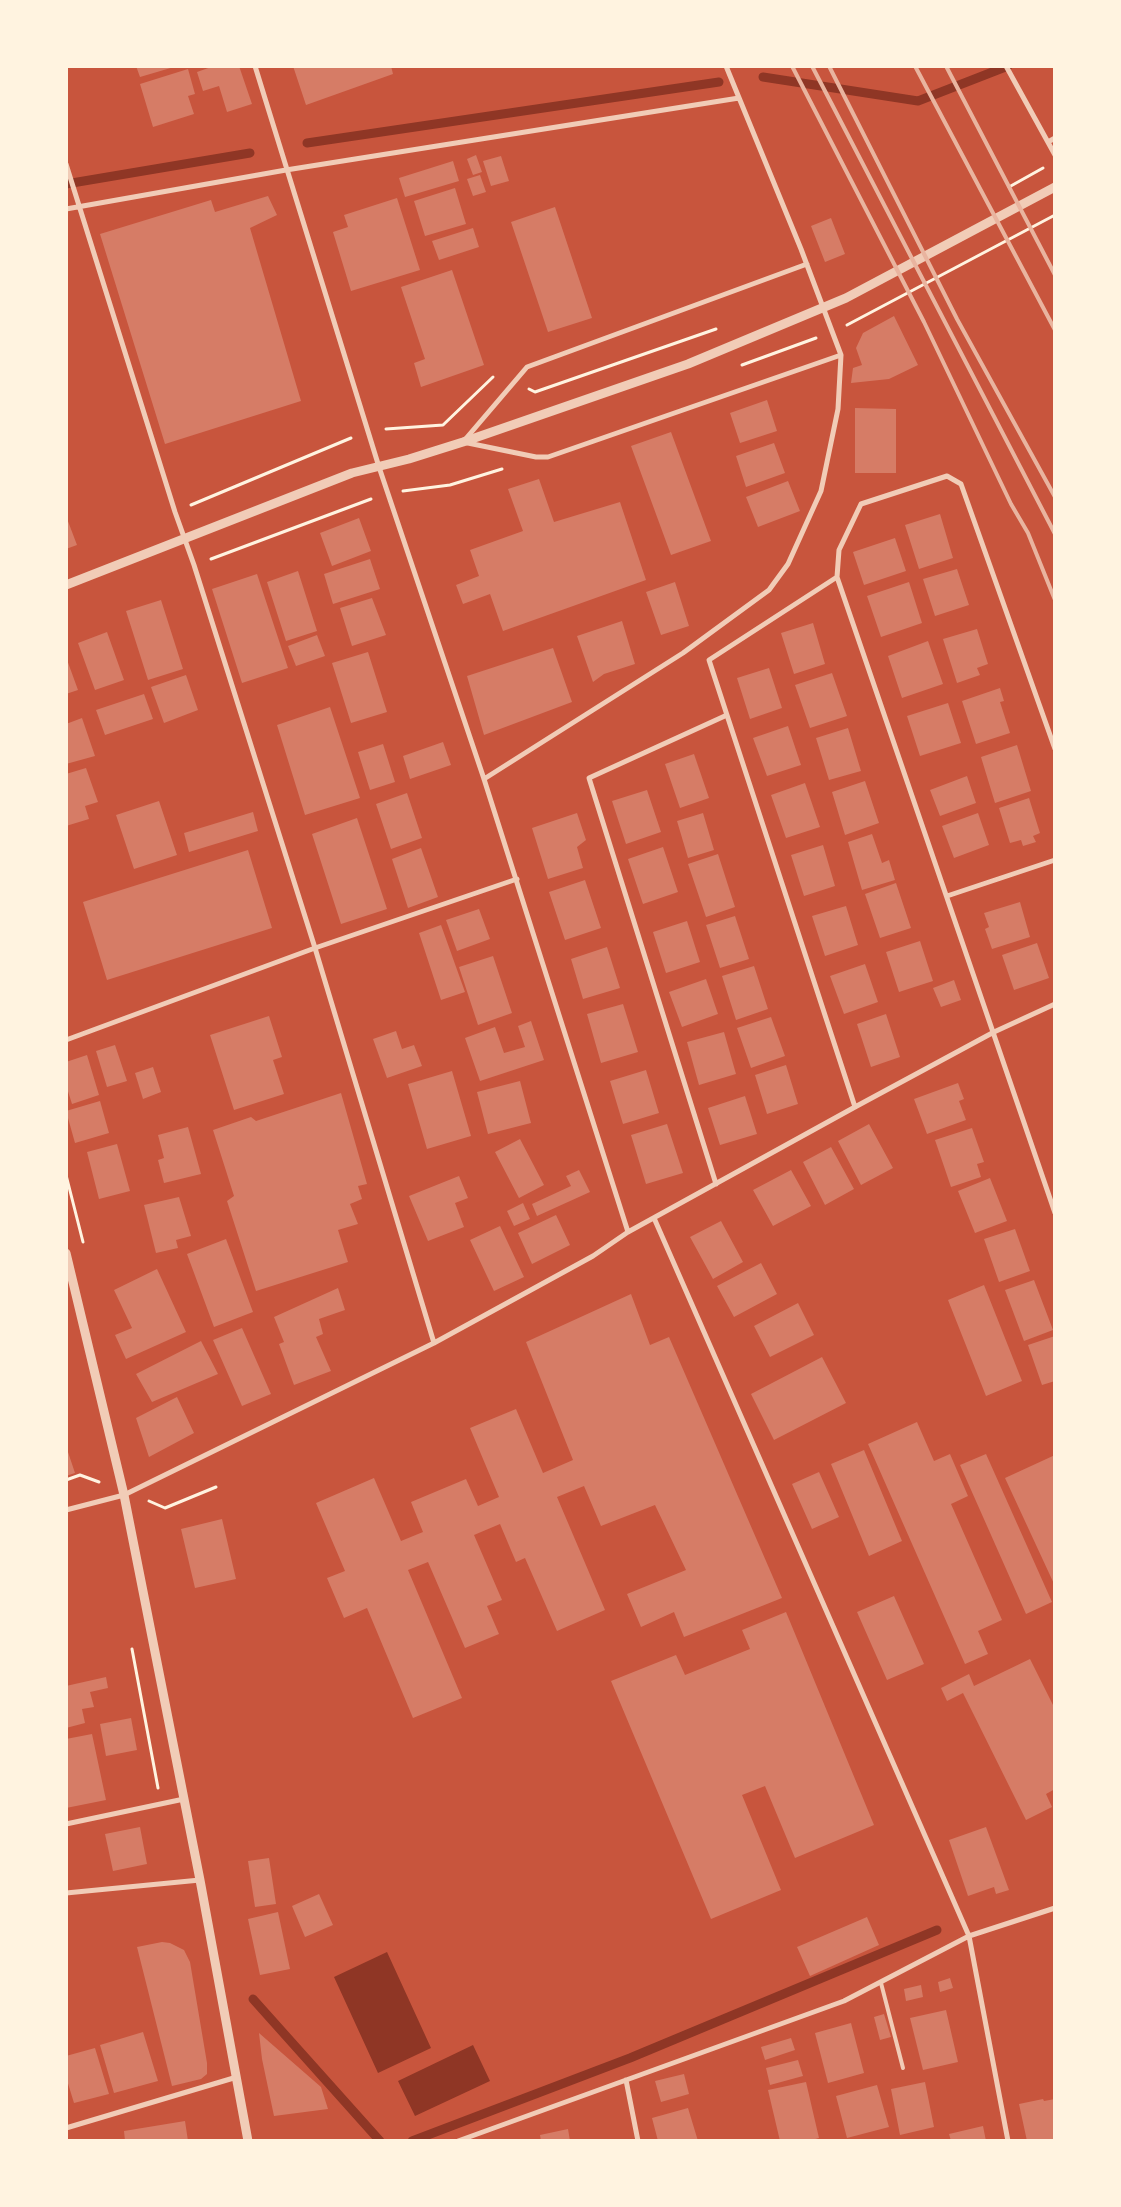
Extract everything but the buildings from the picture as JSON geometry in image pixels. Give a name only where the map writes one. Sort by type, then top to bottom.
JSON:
[{"type":"street","points":[[255,66],[387,493],[484,779],[628,1232]]},
{"type":"street","points":[[484,779],[683,653],[769,590],[788,564],[821,491],[838,409],[841,355],[815,283],[726,66]]},
{"type":"street","points":[[1006,66],[1054,154]]},
{"type":"street","points":[[66,209],[286,170],[739,98]]},
{"type":"street","points":[[1048,142],[1055,138]]},
{"type":"street","points":[[66,164],[78,208],[174,512],[194,565],[315,948],[434,1343]]},
{"type":"street","points":[[66,585],[184,537],[352,473],[463,442],[688,364],[846,298],[1055,187]]},
{"type":"street","points":[[463,442],[526,367],[807,264]]},
{"type":"street","points":[[463,442],[536,458],[548,457],[841,355]]},
{"type":"street","points":[[1055,749],[962,484],[947,476],[861,504],[839,550],[837,577],[1055,1213]]},
{"type":"street","points":[[837,577],[709,660],[855,1107]]},
{"type":"street","points":[[716,1184],[589,778],[727,715]]},
{"type":"street","points":[[947,896],[1055,860]]},
{"type":"street","points":[[66,1040],[315,948],[516,878]]},
{"type":"street","points":[[66,1510],[124,1495],[434,1343],[593,1256],[628,1232],[855,1107],[994,1032],[1055,1004]]},
{"type":"street","points":[[654,1218],[968,1936],[1008,2141]]},
{"type":"street","points":[[66,1253],[124,1495],[200,1880],[248,2141]]},
{"type":"street","points":[[66,1824],[184,1798]]},
{"type":"street","points":[[66,1893],[200,1880]]},
{"type":"street","points":[[458,2141],[844,2001],[968,1936],[1055,1908]]},
{"type":"street","points":[[66,2128],[237,2078]]},
{"type":"street","points":[[626,2080],[638,2141]]},
{"type":"lane","points":[[881,1983],[902,2068]]},
{"type":"path","points":[[855,322],[1055,215]]},
{"type":"path","points":[[174,512],[368,431],[443,424],[497,373],[535,392],[723,327]]},
{"type":"path","points":[[194,565],[387,493]]},
{"type":"path","points":[[66,1480],[80,1475]]},
{"type":"path","points":[[165,1508],[216,1487]]},
{"type":"shaded area","points":[[387,1952],[431,2048],[378,2073],[334,1977]]},
{"type":"shaded area","points":[[473,2045],[490,2081],[415,2116],[398,2081]]},
{"type":"waterway","points":[[763,77],[918,101],[1008,66]]},
{"type":"waterway","points":[[307,143],[719,82]]},
{"type":"waterway","points":[[66,184],[250,153]]},
{"type":"waterway","points":[[412,2141],[630,2058],[937,1930]]},
{"type":"waterway","points":[[253,1999],[380,2141]]},
{"type":"railway","points":[[792,66],[924,322],[1011,504],[1028,533],[1055,600]]},
{"type":"railway","points":[[812,66],[1055,534]]},
{"type":"railway","points":[[829,66],[957,319],[1055,497]]},
{"type":"railway","points":[[915,66],[1055,330]]},
{"type":"railway","points":[[946,66],[1055,275]]}]
